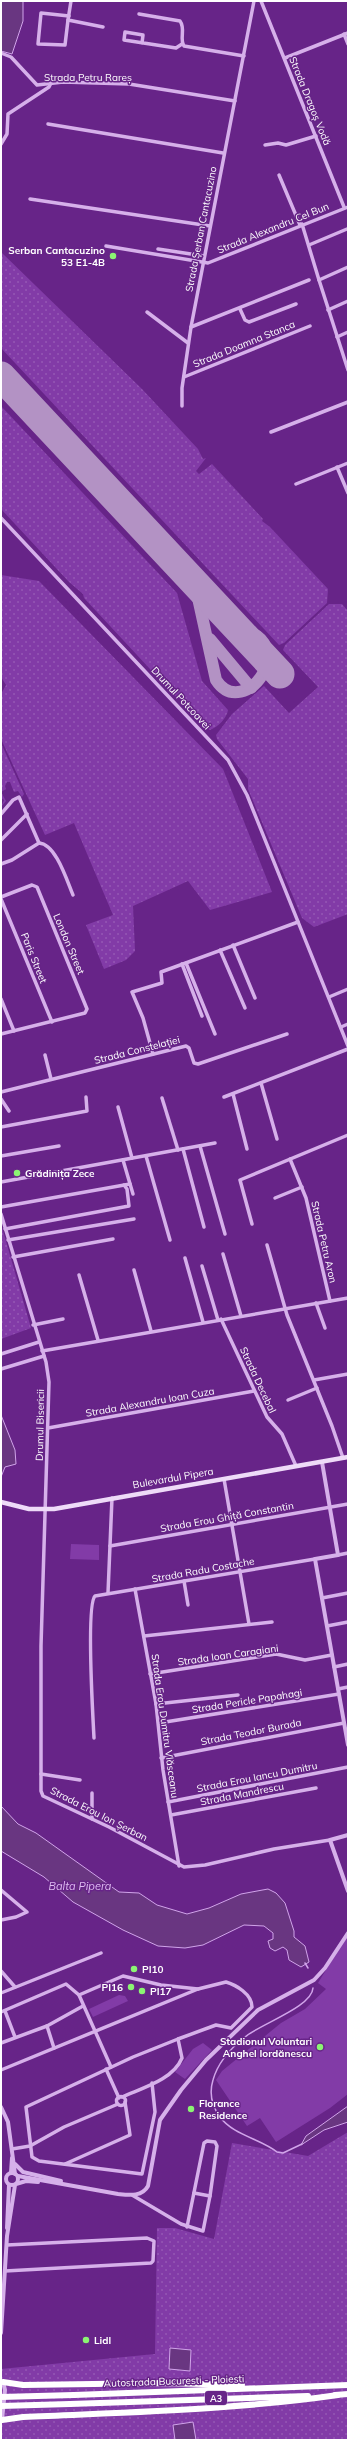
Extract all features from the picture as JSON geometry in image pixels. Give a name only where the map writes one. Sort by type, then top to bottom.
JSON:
[{"type":"highway","points":[[2,2381],[23,2385],[168,2383],[272,2387]]},
{"type":"highway","name":"Autostrada Bucuresti - Ploiesti","points":[[1,2397],[348,2384]]},
{"type":"highway","name":"Autostrada Bucuresti - Ploiesti","points":[[1,2406],[348,2394]]},
{"type":"highway","points":[[2,2421],[23,2417],[168,2410],[301,2400],[338,2395]]},
{"type":"main road","name":"Bulevardul Pipera","points":[[1,1502],[28,1509],[46,1509],[345,1458]]},
{"type":"street","points":[[71,1],[68,18],[65,45],[38,44],[41,13],[68,18],[103,27]]},
{"type":"street","name":"Strada Șerban Cantacuzino","points":[[182,406],[188,343],[210,226],[221,153],[235,101],[254,1]]},
{"type":"street","name":"Strada Dragoș Vodă","points":[[261,1],[346,207]]},
{"type":"street","points":[[139,14],[180,21],[183,26],[182,44]]},
{"type":"street","points":[[142,43],[143,35],[125,32],[124,40],[142,43],[176,48],[182,44],[244,56]]},
{"type":"street","points":[[284,58],[346,34],[348,44]]},
{"type":"street","name":"Strada Petru Rareș","points":[[1,53],[11,57],[38,85],[129,84],[235,101]]},
{"type":"street","points":[[1,144],[7,134],[8,114],[52,84]]},
{"type":"street","points":[[48,124],[221,153]]},
{"type":"street","points":[[266,145],[278,143],[286,145],[316,136]]},
{"type":"street","points":[[279,175],[309,245],[328,310],[348,367]]},
{"type":"street","points":[[30,199],[210,226]]},
{"type":"street","name":"Strada Alexandru Cel Bun","points":[[203,262],[208,263],[346,207]]},
{"type":"street","points":[[309,245],[347,229]]},
{"type":"street","points":[[106,246],[203,262]]},
{"type":"street","points":[[158,249],[204,256]]},
{"type":"street","points":[[319,280],[348,266]]},
{"type":"street","points":[[191,327],[309,280]]},
{"type":"street","points":[[328,310],[348,301]]},
{"type":"street","points":[[240,308],[245,320],[249,322],[296,304]]},
{"type":"street","points":[[147,312],[188,343]]},
{"type":"street","name":"Strada Doamna Stanca","points":[[184,377],[310,326]]},
{"type":"street","points":[[337,337],[348,332]]},
{"type":"street","points":[[271,432],[348,402]]},
{"type":"street","points":[[296,484],[348,463]]},
{"type":"street","points":[[337,468],[348,493]]},
{"type":"street","name":"Drumul Potcoavei","points":[[1,518],[228,760],[247,795],[348,1046]]},
{"type":"street","points":[[1,814],[13,800],[19,797],[40,843],[48,846],[58,859],[73,895]]},
{"type":"street","points":[[1,840],[27,814]]},
{"type":"street","points":[[1,864],[12,860],[40,843]]},
{"type":"street","name":"London Street","points":[[1,898],[35,884],[87,1012],[52,1022]]},
{"type":"street","name":"Paris Street","points":[[1,898],[52,1022]]},
{"type":"street","points":[[152,1054],[143,1018],[132,994],[162,982],[161,972],[298,922]]},
{"type":"street","points":[[233,945],[255,998]]},
{"type":"street","points":[[220,950],[245,1008]]},
{"type":"street","points":[[184,963],[202,1016]]},
{"type":"street","points":[[184,963],[215,1034]]},
{"type":"street","points":[[329,997],[348,989]]},
{"type":"street","points":[[1,999],[14,1031]]},
{"type":"street","points":[[1,1034],[52,1022]]},
{"type":"street","points":[[341,1027],[348,1024]]},
{"type":"street","name":"Strada Constelației","points":[[1,1092],[188,1046],[194,1063],[198,1064],[286,1034]]},
{"type":"street","points":[[224,1097],[348,1049]]},
{"type":"street","points":[[45,1055],[51,1079]]},
{"type":"street","points":[[261,1083],[277,1139]]},
{"type":"street","points":[[233,1094],[247,1149]]},
{"type":"street","points":[[1,1127],[87,1111],[86,1097]]},
{"type":"street","points":[[162,1098],[178,1150]]},
{"type":"street","points":[[1,1099],[8,1111]]},
{"type":"street","points":[[118,1107],[132,1158]]},
{"type":"street","points":[[252,1224],[240,1180],[348,1135]]},
{"type":"street","points":[[1,1182],[215,1143]]},
{"type":"street","points":[[1,1156],[59,1146]]},
{"type":"street","points":[[200,1146],[225,1234]]},
{"type":"street","points":[[183,1149],[204,1227]]},
{"type":"street","points":[[146,1156],[170,1240]]},
{"type":"street","name":"Strada Petru Aron","points":[[290,1159],[302,1187],[330,1301]]},
{"type":"street","points":[[123,1160],[133,1194]]},
{"type":"street","points":[[1,1207],[130,1184]]},
{"type":"street","points":[[5,1229],[129,1206],[127,1189],[124,1186]]},
{"type":"street","points":[[275,1198],[302,1187]]},
{"type":"street","name":"Drumul Bisericii","points":[[1,1214],[43,1353],[49,1382],[46,1509]]},
{"type":"street","points":[[8,1240],[134,1218]]},
{"type":"street","points":[[13,1257],[113,1239]]},
{"type":"street","points":[[267,1246],[285,1308],[345,1458]]},
{"type":"street","points":[[223,1254],[241,1316]]},
{"type":"street","points":[[185,1258],[203,1322]]},
{"type":"street","name":"Strada Decebal","points":[[202,1266],[220,1319],[269,1421],[282,1434],[296,1466]]},
{"type":"street","points":[[134,1270],[151,1331]]},
{"type":"street","points":[[79,1276],[98,1340]]},
{"type":"street","points":[[1,1370],[43,1353],[98,1340],[348,1298]]},
{"type":"street","points":[[316,1303],[326,1328]]},
{"type":"street","points":[[34,1325],[63,1319]]},
{"type":"street","points":[[1,1354],[39,1342]]},
{"type":"street","points":[[314,1380],[348,1374]]},
{"type":"street","points":[[288,1400],[317,1388]]},
{"type":"street","name":"Strada Alexandru Ioan Cuza","points":[[48,1428],[254,1391]]},
{"type":"street","points":[[322,1462],[338,1555]]},
{"type":"street","points":[[224,1479],[249,1624]]},
{"type":"street","points":[[108,1593],[112,1498]]},
{"type":"street","name":"Strada Erou Ghiță Constantin","points":[[110,1546],[348,1504]]},
{"type":"street","name":"Strada Erou Ion Șerban","points":[[46,1509],[41,1646],[41,1774],[43,1796],[92,1819],[179,1866],[188,1867],[205,1865],[274,1849],[330,1840]]},
{"type":"street","points":[[348,1553],[315,1559],[348,1745]]},
{"type":"street","name":"Strada Radu Costache","points":[[94,1738],[91,1630],[93,1597],[108,1593],[315,1559]]},
{"type":"street","points":[[184,1581],[188,1605]]},
{"type":"street","name":"Strada Erou Dumitru Vlăsceanu","points":[[136,1589],[159,1723],[161,1758],[179,1866]]},
{"type":"street","points":[[322,1598],[348,1593]]},
{"type":"street","points":[[144,1636],[272,1622]]},
{"type":"street","points":[[327,1626],[348,1622]]},
{"type":"street","name":"Strada Ioan Caragiani","points":[[150,1674],[276,1654],[305,1660],[332,1655]]},
{"type":"street","points":[[334,1667],[348,1664]]},
{"type":"street","points":[[338,1688],[348,1687]]},
{"type":"street","name":"Strada Pericle Papahagi","points":[[159,1723],[339,1694]]},
{"type":"street","points":[[156,1704],[238,1695]]},
{"type":"street","points":[[342,1714],[348,1713]]},
{"type":"street","name":"Strada Teodor Burada","points":[[161,1758],[344,1722]]},
{"type":"street","name":"Strada Erou Iancu Dumitru","points":[[168,1802],[348,1767]]},
{"type":"street","points":[[41,1774],[80,1780]]},
{"type":"street","name":"Strada Mandrescu","points":[[171,1815],[316,1788]]},
{"type":"street","points":[[92,1792],[92,1819]]},
{"type":"street","points":[[348,1836],[330,1840],[348,1891]]},
{"type":"street","points":[[1,1890],[27,1912],[16,1917],[1,1920]]},
{"type":"street","points":[[132,2195],[142,2192],[148,2186],[160,2120],[181,2090],[206,2060],[258,2010],[314,1980],[325,1968],[348,1933]]},
{"type":"street","points":[[1,1993],[100,1953]]},
{"type":"street","points":[[1,1971],[15,1987]]},
{"type":"street","points":[[78,1995],[124,1976],[161,1985],[198,1989]]},
{"type":"street","points":[[1,2070],[198,1989],[221,1983],[230,1983],[247,1994],[252,2006],[231,2028],[216,2025],[178,2039],[106,2069],[26,2107],[32,2157],[35,2159],[64,2164],[142,2174],[155,2112],[152,2083]]},
{"type":"street","points":[[15,2037],[3,2012],[66,1984],[78,1995],[111,2067]]},
{"type":"street","points":[[1,2043],[47,2026],[83,2006]]},
{"type":"street","points":[[47,2026],[54,2048]]},
{"type":"street","points":[[118,2104],[120,2098],[167,2077],[181,2062],[182,2053],[178,2039]]},
{"type":"street","points":[[64,2164],[130,2135],[125,2102],[120,2098],[106,2069]]},
{"type":"street","points":[[12,2149],[30,2146],[81,2118],[118,2104],[122,2106],[125,2102]]},
{"type":"street","points":[[1,2107],[8,2122],[16,2184],[7,2245],[6,2271],[2,2298],[1,2333]]},
{"type":"street","points":[[8,2236],[9,2185],[5,2178],[15,2174],[66,2185],[132,2195],[187,2226],[203,2231],[210,2196],[217,2146],[215,2142],[207,2140],[204,2143],[187,2226]]},
{"type":"street","points":[[13,2160],[23,2172],[64,2182],[66,2185]]},
{"type":"street","points":[[9,2185],[29,2180],[60,2186],[66,2185]]},
{"type":"street","points":[[194,2193],[210,2196]]},
{"type":"street","points":[[6,2271],[151,2263],[153,2261],[154,2240],[147,2238],[7,2245]]},
{"type":"street","points":[[2,2381],[5,2390],[2,2421]]},
{"type":"shaded area","points":[[1,252],[142,389],[198,449],[203,459],[206,458],[196,471],[199,474],[212,464],[263,519],[262,521],[270,527],[328,589],[327,603],[284,643],[279,645],[1,348]]},
{"type":"shaded area","points":[[1,406],[177,593],[202,681],[228,710],[222,722],[216,727],[210,730],[181,699],[176,697],[84,598],[83,594],[69,582],[1,509]]},
{"type":"shaded area","points":[[1,575],[39,581],[223,769],[272,892],[210,910],[188,881],[133,906],[135,951],[126,960],[104,969],[86,925],[113,915],[74,823],[45,835],[1,739],[1,694],[6,685],[1,677]]},
{"type":"shaded area","points":[[329,604],[342,604],[348,611],[348,914],[314,927],[302,918],[248,789],[248,779],[217,739],[216,735],[232,714],[264,686],[289,713],[318,687],[283,650],[285,645]]},
{"type":"shaded area","points":[[1,743],[24,794],[22,797],[18,791],[14,792],[10,782],[7,782],[5,786],[6,789],[1,792]]},
{"type":"shaded area","points":[[1,792],[6,801],[1,807],[4,800],[1,798]]},
{"type":"shaded area","points":[[1,1224],[31,1328],[1,1339]]},
{"type":"shaded area","points":[[71,1544],[99,1545],[99,1560],[70,1559]]},
{"type":"shaded area","points":[[348,1934],[348,2094],[330,2108],[276,2142],[260,2118],[247,2126],[216,2080],[222,2071],[281,2023],[305,2009],[326,1989],[318,1983]]},
{"type":"shaded area","points":[[119,1995],[125,1996],[128,2001],[93,2017],[89,2009]]},
{"type":"shaded area","points":[[203,2043],[212,2050],[185,2079],[175,2072],[193,2049]]},
{"type":"shaded area","points":[[348,2132],[348,2440],[1,2440],[1,2369],[155,2354],[157,2228],[175,2228],[214,2239],[232,2143],[308,2156]]},
{"type":"water","points":[[1,1],[23,1],[23,21],[12,54],[1,51]]},
{"type":"water","points":[[1,1415],[15,1450],[16,1464],[5,1467],[1,1477]]},
{"type":"water","name":"Balta Pipera","points":[[1,1806],[18,1824],[36,1833],[119,1892],[139,1893],[157,1905],[187,1914],[209,1908],[241,1894],[268,1889],[276,1893],[285,1903],[294,1931],[294,1937],[305,1946],[309,1962],[301,1967],[289,1960],[287,1950],[283,1947],[275,1951],[270,1948],[268,1941],[273,1939],[273,1933],[264,1926],[244,1925],[203,1945],[185,1948],[158,1946],[123,1930],[73,1902],[44,1877],[1,1851]]},
{"type":"water","points":[[348,2106],[348,2122],[324,2130],[301,2145],[306,2136]]},
{"type":"water","points":[[170,2348],[191,2350],[190,2371],[169,2369]]},
{"type":"water","points":[[193,2422],[196,2440],[175,2440],[173,2425]]},
{"type":"waterway","points":[[305,1963],[308,1968]]},
{"type":"waterway","points":[[302,2144],[283,2153],[277,2152],[240,2133],[226,2123],[217,2113],[213,2104],[211,2090],[218,2067],[235,2046],[252,2032],[284,2015],[304,2002],[310,1995],[313,1988]]},
{"type":"taxiway","points":[[187,575],[198,598],[216,680],[228,691],[241,692],[253,686],[262,675],[267,661],[266,647],[256,635],[236,628]]},
{"type":"taxiway","points":[[210,639],[251,688]]},
{"type":"runway","points":[[1,376],[280,674]]},
{"type":"place","name":"Serban Cantacuzino 53 E1-4B","points":[[113,256]]},
{"type":"place","name":"Grădinița Zece","points":[[17,1173]]},
{"type":"place","name":"PI10","points":[[134,1969]]},
{"type":"place","name":"PI16","points":[[131,1987]]},
{"type":"place","name":"PI17","points":[[142,1991]]},
{"type":"place","name":"Stadionul Voluntari Anghel Iordănescu","points":[[320,2047]]},
{"type":"place","name":"Florance Residence","points":[[191,2109]]},
{"type":"place","name":"Lidl","points":[[86,2340]]}]
